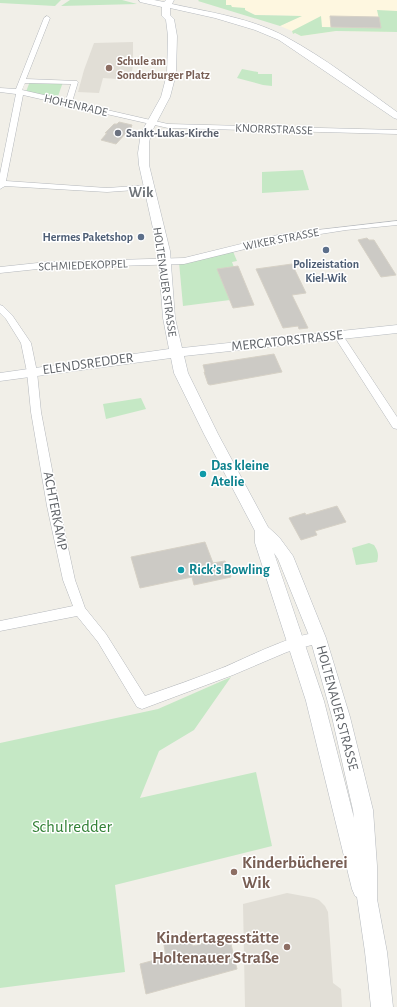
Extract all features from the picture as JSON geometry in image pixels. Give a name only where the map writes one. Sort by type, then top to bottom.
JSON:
[{"type":"street","points":[[143,0],[178,3],[258,28],[285,40],[397,116]]},
{"type":"street","name":"HOLTENAUER STRASSE","points":[[168,1],[166,16],[170,19],[172,29],[172,63],[170,83],[166,96],[146,132],[143,148],[144,165],[165,262],[169,318],[176,353],[181,373],[192,396],[263,531],[274,541],[285,556],[318,638],[341,717],[363,810],[367,866],[367,899],[376,952],[382,1007]]},
{"type":"street","points":[[170,19],[173,16],[178,3]]},
{"type":"street","points":[[47,18],[22,81],[1,185],[107,190],[149,187]]},
{"type":"street","points":[[22,81],[75,82],[68,104]]},
{"type":"street","name":"HOHENRADE","points":[[0,90],[19,92],[151,123]]},
{"type":"street","name":"KNORRSTRASSE","points":[[151,123],[168,126],[397,132]]},
{"type":"street","name":"WIKER STRASSE","points":[[165,262],[184,261],[289,236],[397,223]]},
{"type":"street","name":"SCHMIEDEKOPPEL","points":[[0,270],[47,265],[165,262]]},
{"type":"street","name":"ACHTERKAMP","points":[[0,308],[9,317],[26,343],[32,372],[36,412],[53,506],[69,580],[80,610],[102,638],[142,702],[228,671],[296,643]]},
{"type":"street","name":"MERCATORSTRASSE","points":[[176,353],[397,329]]},
{"type":"street","points":[[339,336],[397,425]]},
{"type":"street","name":"ELENDSREDDER","points":[[0,377],[176,353]]},
{"type":"street","name":"HOLTENAUER STRASSE","points":[[263,531],[263,543],[268,560],[315,701],[362,888],[367,899]]},
{"type":"street","points":[[0,626],[80,610]]},
{"type":"street","points":[[296,643],[318,638]]},
{"type":"shaded area","points":[[221,0],[397,0],[397,32],[336,31],[301,36],[295,33],[293,34],[292,31],[280,26],[301,16],[255,15],[245,10],[221,6]]},
{"type":"shaded area","name":"Schule am Sonderburger Platz","points":[[133,42],[133,66],[130,80],[103,78],[99,93],[78,92],[94,43]]},
{"type":"shaded area","name":"Kindertagesstätte Holtenauer Straße","points":[[287,893],[319,900],[328,912],[333,983],[341,989],[342,1007],[245,1007],[243,904]]},
{"type":"green space","points":[[0,0],[61,0],[55,6],[0,3]]},
{"type":"green space","points":[[70,0],[122,0],[137,4],[61,6]]},
{"type":"green space","points":[[226,0],[226,5],[245,8],[245,10],[255,15],[302,16],[280,26],[198,1]]},
{"type":"green space","points":[[377,10],[397,11],[397,32],[336,31],[301,36],[295,33],[293,34],[292,31],[321,16],[322,27],[381,28]]},
{"type":"green space","points":[[242,69],[258,72],[258,74],[272,74],[272,86],[237,78]]},
{"type":"green space","points":[[30,81],[63,82],[57,99],[26,92]]},
{"type":"green space","points":[[303,170],[309,190],[262,193],[262,172]]},
{"type":"green space","points":[[232,249],[237,261],[232,262],[235,270],[220,272],[230,300],[183,306],[179,262]]},
{"type":"green space","points":[[141,398],[146,409],[106,419],[103,404]]},
{"type":"green space","points":[[369,543],[374,545],[376,549],[378,555],[377,562],[356,565],[352,548]]},
{"type":"green space","name":"Schulredder","points":[[231,677],[194,730],[159,751],[140,798],[256,772],[272,846],[115,885],[125,972],[0,988],[0,743],[158,709]]},
{"type":"building","points":[[330,16],[379,17],[381,28],[331,27]]},
{"type":"building","name":"Sankt-Lukas-Kirche","points":[[119,122],[132,125],[129,134],[126,133],[116,144],[101,140],[107,133],[105,133],[114,124]]},
{"type":"building","points":[[367,238],[369,240],[374,240],[396,275],[381,277],[358,240]]},
{"type":"building","points":[[292,264],[306,293],[292,295],[308,328],[299,329],[298,326],[283,328],[256,269]]},
{"type":"building","points":[[238,266],[254,305],[233,308],[217,269]]},
{"type":"building","points":[[274,354],[282,372],[210,385],[208,384],[203,365]]},
{"type":"building","points":[[337,506],[346,522],[315,531],[317,535],[301,540],[289,518],[305,513],[306,515]]},
{"type":"building","name":"Rick’s Bowling","points":[[205,542],[213,563],[225,561],[231,577],[194,585],[192,577],[140,588],[131,557]]},
{"type":"building","points":[[190,932],[193,946],[229,936],[237,969],[146,994],[140,964],[166,957],[163,939]]},
{"type":"place","name":"Schule am Sonderburger Platz","points":[[109,68]]},
{"type":"place","name":"Sankt-Lukas-Kirche","points":[[118,133]]},
{"type":"place","name":"Hermes Paketshop","points":[[141,237]]},
{"type":"place","name":"Polizeistation Kiel-Wik","points":[[326,250]]},
{"type":"place","name":"Das kleine Atelie","points":[[203,474]]},
{"type":"place","name":"Rick’s Bowling","points":[[181,570]]},
{"type":"place","name":"Kinderbücherei Wik","points":[[234,872]]},
{"type":"place","name":"Kindertagesstätte Holtenauer Straße","points":[[287,947]]},
{"type":"district","name":"Wik","points":[[141,192]]}]
